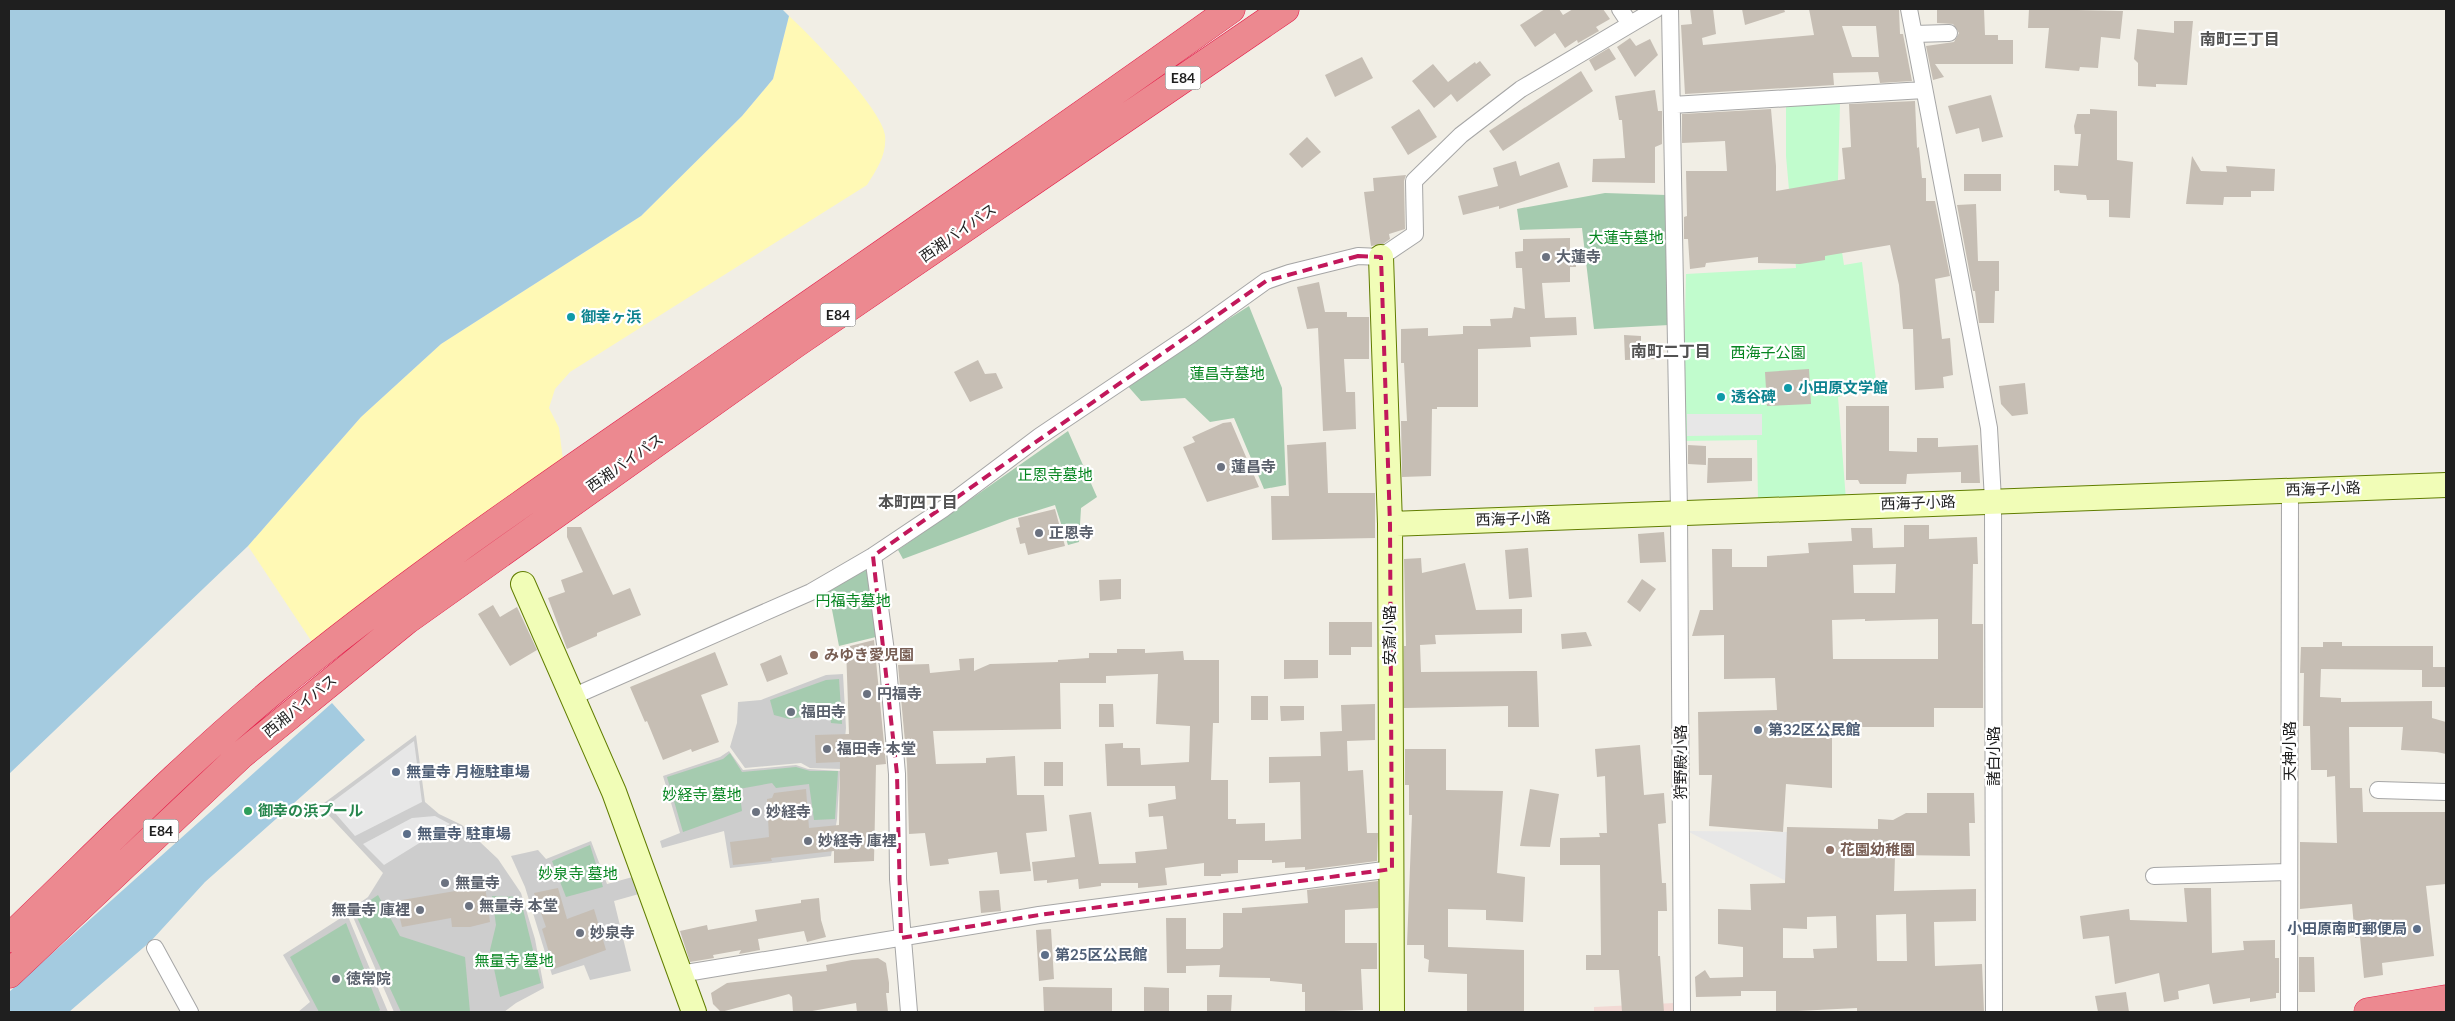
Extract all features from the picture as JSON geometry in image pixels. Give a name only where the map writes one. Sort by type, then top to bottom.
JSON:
[{"type":"highway","name":"西湘バイパス","points":[[1075,136],[1230,9]]},
{"type":"highway","name":"西湘バイパス","points":[[9,974],[241,755],[316,692],[588,473],[1075,136],[1285,9]]},
{"type":"highway","name":"西湘バイパス","points":[[9,938],[222,736],[300,669],[482,533],[588,473]]},
{"type":"highway","points":[[2368,1012],[2446,999]]},
{"type":"street","points":[[1620,9],[1630,24]]},
{"type":"street","points":[[572,696],[811,592],[872,556],[943,509],[1040,436],[1266,282],[1289,273],[1358,256],[1381,257],[1415,234],[1414,181],[1444,150],[1521,89],[1656,9]]},
{"type":"street","name":"狩野殿小路","points":[[1670,9],[1680,512],[1682,1012]]},
{"type":"street","name":"諸白小路","points":[[1909,9],[1989,428],[1993,500],[1994,1012]]},
{"type":"street","points":[[1914,34],[1948,33]]},
{"type":"street","points":[[1672,105],[1924,90]]},
{"type":"street","name":"安斎小路","points":[[1381,257],[1390,524],[1392,1012]]},
{"type":"street","name":"西海子小路","points":[[1390,524],[1993,500],[2446,485]]},
{"type":"street","name":"天神小路","points":[[2289,1012],[2290,490]]},
{"type":"street","points":[[872,556],[888,666],[897,774],[898,879],[901,938],[909,1012]]},
{"type":"street","points":[[523,584],[637,851],[694,1012]]},
{"type":"street","points":[[2378,790],[2446,792]]},
{"type":"street","points":[[680,974],[1039,915],[1392,869]]},
{"type":"street","points":[[2154,876],[2289,872]]},
{"type":"street","points":[[155,948],[190,1012]]},
{"type":"highlighted area","points":[[1358,256],[1381,257],[1390,524],[1392,869],[1039,915],[901,938],[897,774],[873,556],[1266,281]]},
{"type":"shaded area","points":[[1687,414],[1762,414],[1762,435],[1687,436]]},
{"type":"shaded area","name":"福田寺","points":[[843,674],[846,728],[842,769],[810,768],[801,763],[745,768],[730,747],[737,723],[738,702],[761,700],[826,675]]},
{"type":"shaded area","name":"無量寺","points":[[416,735],[425,802],[439,814],[462,825],[498,859],[521,893],[535,939],[544,988],[516,1003],[504,1012],[394,1012],[350,910],[368,897],[383,873],[320,806]]},
{"type":"shaded area","name":"無量寺 月極駐車場","points":[[414,741],[422,802],[355,836],[328,805]]},
{"type":"shaded area","name":"妙経寺","points":[[729,751],[743,770],[796,765],[808,769],[840,771],[837,819],[831,856],[730,868],[724,831],[662,848],[660,841],[680,833],[663,776],[720,757]]},
{"type":"shaded area","name":"無量寺 駐車場","points":[[435,816],[450,824],[384,865],[363,844],[412,818]]},
{"type":"shaded area","points":[[1687,831],[1787,832],[1786,881]]},
{"type":"shaded area","name":"妙泉寺","points":[[591,841],[607,884],[640,875],[646,892],[614,901],[631,971],[590,980],[584,965],[552,975],[525,887],[511,856],[538,850],[546,859]]},
{"type":"shaded area","name":"徳常院","points":[[347,914],[388,1012],[298,1012],[310,1002],[283,955]]},
{"type":"shaded area","points":[[1674,1003],[1674,1012],[1594,1012],[1594,1007]]},
{"type":"sand","name":"御幸ヶ浜","points":[[789,16],[844,73],[872,108],[881,123],[885,135],[883,155],[881,162],[867,185],[570,372],[555,389],[549,408],[559,428],[563,460],[314,645],[248,546],[361,417],[441,344],[641,216],[742,116],[773,79]]},
{"type":"green space","name":"西海子公園","points":[[1840,102],[1837,219],[1844,265],[1862,262],[1877,388],[1838,397],[1846,500],[1758,502],[1757,440],[1682,441],[1686,274],[1796,268],[1786,156],[1786,106]]},
{"type":"green space","name":"大蓮寺墓地","points":[[1605,193],[1666,195],[1669,325],[1594,329],[1582,228],[1520,230],[1517,209]]},
{"type":"green space","name":"蓮昌寺墓地","points":[[1249,306],[1282,388],[1286,485],[1264,489],[1234,418],[1210,422],[1185,398],[1141,401],[1126,384]]},
{"type":"green space","name":"正恩寺墓地","points":[[1068,431],[1097,497],[1081,508],[1079,542],[1068,545],[1055,505],[1010,519],[903,559],[898,550]]},
{"type":"green space","name":"円福寺墓地","points":[[870,564],[880,636],[839,646],[828,589]]},
{"type":"green space","points":[[839,679],[842,724],[831,723],[829,706],[806,710],[802,717],[789,719],[774,715],[770,700],[826,680]]},
{"type":"green space","name":"妙経寺 墓地","points":[[730,753],[742,772],[796,767],[810,771],[838,771],[835,819],[814,820],[809,784],[776,788],[772,783],[739,789],[742,811],[683,832],[667,777],[723,759]]},
{"type":"green space","name":"妙泉寺 墓地","points":[[590,845],[603,887],[566,897],[552,861]]},
{"type":"green space","name":"無量寺 墓地","points":[[378,895],[400,936],[465,957],[470,1012],[401,1012],[354,911]]},
{"type":"green space","name":"無量寺 墓地","points":[[492,896],[520,897],[541,983],[500,997],[490,950],[496,925]]},
{"type":"green space","name":"徳常院","points":[[346,923],[380,1010],[378,1012],[319,1012],[290,957]]},
{"type":"water","points":[[9,9],[782,9],[789,16],[773,79],[742,116],[641,216],[441,344],[361,417],[248,546],[9,774]]},
{"type":"water","name":"御幸の浜プール","points":[[332,703],[365,740],[205,882],[151,941],[69,1012],[9,1012],[9,992]]},
{"type":"building","points":[[1545,9],[1559,9],[1563,15],[1573,9],[1603,9],[1610,19],[1596,27],[1599,31],[1578,43],[1577,40],[1565,48],[1555,33],[1535,47],[1520,25]]},
{"type":"building","points":[[1690,9],[1713,9],[1716,34],[1702,38],[1703,45],[1814,35],[1809,9],[1899,9],[1900,34],[1903,34],[1912,81],[1880,83],[1878,72],[1833,73],[1834,85],[1685,94],[1681,25],[1692,24]],"holes":[[[1842,26],[1876,26],[1879,57],[1852,57]]]},
{"type":"building","points":[[1742,9],[1784,9],[1785,12],[1745,25]]},
{"type":"building","points":[[1937,9],[1984,9],[1985,35],[1998,35],[1998,40],[2013,40],[2013,64],[1935,64],[1944,77],[1933,80],[1926,46],[1954,42],[1959,33],[1953,24],[1937,23]]},
{"type":"building","points":[[2029,9],[2123,11],[2120,39],[2101,37],[2098,68],[2080,67],[2079,71],[2045,68],[2049,28],[2028,28]]},
{"type":"building","points":[[2174,21],[2193,21],[2187,85],[2156,84],[2156,87],[2138,86],[2138,63],[2134,59],[2137,29],[2174,33]]},
{"type":"building","points":[[1630,38],[1636,46],[1650,39],[1658,55],[1635,77],[1617,47]]},
{"type":"building","points":[[1609,48],[1616,59],[1595,71],[1589,60]]},
{"type":"building","points":[[1362,57],[1373,78],[1335,97],[1325,75]]},
{"type":"building","points":[[1480,61],[1491,75],[1457,102],[1451,94],[1434,108],[1412,81],[1433,64],[1448,82],[1475,62],[1476,64]]},
{"type":"building","points":[[1581,71],[1593,91],[1503,151],[1489,131]]},
{"type":"building","points":[[1655,90],[1658,111],[1662,111],[1662,144],[1655,147],[1655,183],[1592,182],[1593,159],[1625,158],[1622,120],[1619,120],[1615,96]]},
{"type":"building","points":[[1991,95],[2003,137],[1982,142],[1979,128],[1956,134],[1948,106]]},
{"type":"building","points":[[1915,101],[1917,148],[1919,147],[1922,178],[1926,178],[1926,201],[1935,201],[1950,276],[1935,279],[1942,339],[1950,338],[1953,375],[1943,377],[1944,388],[1915,390],[1913,329],[1903,329],[1899,285],[1890,245],[1825,256],[1825,260],[1800,264],[1758,263],[1758,257],[1706,263],[1705,267],[1690,269],[1688,239],[1684,239],[1684,217],[1687,216],[1686,171],[1727,171],[1725,141],[1682,143],[1682,114],[1771,109],[1776,166],[1776,191],[1845,179],[1842,148],[1851,147],[1849,104]]},
{"type":"building","points":[[1419,109],[1437,137],[1408,155],[1391,127]]},
{"type":"building","points":[[2090,109],[2117,111],[2117,160],[2133,162],[2130,218],[2109,217],[2109,200],[2087,200],[2086,195],[2060,193],[2059,190],[2054,191],[2054,165],[2078,166],[2081,134],[2075,134],[2074,126],[2077,114],[2090,114]]},
{"type":"building","points":[[1307,137],[1321,152],[1302,168],[1289,154]]},
{"type":"building","points":[[2192,156],[2201,171],[2227,172],[2226,166],[2275,169],[2274,191],[2251,191],[2251,197],[2224,197],[2223,205],[2186,204]]},
{"type":"building","points":[[1516,161],[1520,176],[1559,162],[1568,187],[1499,209],[1499,206],[1463,215],[1458,196],[1498,186],[1493,168]]},
{"type":"building","points":[[1964,174],[2001,174],[2001,191],[1964,191]]},
{"type":"building","points":[[1406,175],[1404,181],[1405,229],[1389,234],[1390,239],[1383,244],[1371,246],[1364,192],[1374,191],[1373,178]]},
{"type":"building","points":[[1976,204],[1978,261],[1999,261],[1999,291],[1995,291],[1994,323],[1979,323],[1975,291],[1973,291],[1957,205]]},
{"type":"building","points":[[1570,238],[1570,251],[1576,251],[1576,267],[1570,267],[1570,282],[1542,283],[1545,318],[1576,317],[1577,335],[1530,337],[1531,347],[1478,349],[1478,407],[1437,407],[1437,409],[1432,409],[1431,476],[1402,477],[1401,421],[1407,421],[1404,363],[1401,363],[1401,329],[1428,328],[1428,336],[1463,334],[1463,326],[1491,326],[1490,319],[1512,318],[1514,307],[1525,309],[1522,268],[1516,268],[1515,252],[1523,251],[1523,239]]},
{"type":"building","points":[[1319,282],[1325,312],[1347,312],[1347,317],[1369,317],[1369,359],[1344,359],[1346,392],[1355,392],[1356,429],[1323,431],[1318,328],[1307,329],[1297,287]]},
{"type":"building","points":[[1624,335],[1641,336],[1641,343],[1657,343],[1657,359],[1625,360]]},
{"type":"building","points":[[978,360],[985,374],[996,373],[1003,388],[970,402],[954,372]]},
{"type":"building","name":"小田原文学館","points":[[1809,369],[1811,404],[1767,406],[1765,372]]},
{"type":"building","points":[[2025,383],[2028,414],[2012,416],[2001,404],[1999,386]]},
{"type":"building","points":[[1846,406],[1889,406],[1889,451],[1917,452],[1917,438],[1938,438],[1938,447],[1978,445],[1980,483],[1961,483],[1961,472],[1907,474],[1906,484],[1860,484],[1858,480],[1846,480]]},
{"type":"building","name":"蓮昌寺","points":[[1231,422],[1259,487],[1207,502],[1183,447],[1195,442],[1192,437],[1223,423]]},
{"type":"building","points":[[1326,442],[1328,493],[1375,493],[1375,538],[1272,540],[1271,496],[1289,496],[1287,445]]},
{"type":"building","points":[[1688,445],[1706,446],[1706,465],[1688,464]]},
{"type":"building","points":[[1708,458],[1752,458],[1752,481],[1707,483]]},
{"type":"building","name":"正恩寺","points":[[1055,509],[1065,546],[1028,555],[1025,543],[1020,544],[1016,528],[1020,527],[1018,518]]},
{"type":"building","points":[[1904,525],[1929,525],[1929,539],[1977,537],[1978,564],[1973,564],[1972,624],[1983,624],[1983,708],[1934,708],[1934,727],[1832,727],[1832,788],[1786,784],[1783,832],[1709,826],[1712,775],[1699,775],[1698,712],[1777,710],[1775,678],[1724,679],[1724,635],[1692,636],[1700,610],[1713,610],[1712,549],[1732,549],[1732,567],[1767,567],[1767,556],[1809,553],[1808,543],[1852,541],[1851,528],[1872,528],[1873,548],[1904,547]],"holes":[[[1896,564],[1895,593],[1854,593],[1853,565]],[[1865,619],[1865,621],[1938,619],[1938,659],[1833,659],[1832,620]]]},
{"type":"building","points":[[567,527],[581,527],[613,595],[630,588],[641,615],[597,633],[597,636],[567,649],[548,598],[565,592],[561,580],[583,572],[567,537]]},
{"type":"building","points":[[1664,532],[1666,562],[1640,563],[1638,534]]},
{"type":"building","points":[[1528,548],[1532,597],[1509,599],[1505,550]]},
{"type":"building","points":[[1421,558],[1422,573],[1465,563],[1476,610],[1522,609],[1522,633],[1435,635],[1436,644],[1420,645],[1421,672],[1537,671],[1539,727],[1508,727],[1508,706],[1404,708],[1404,646],[1406,646],[1404,559]]},
{"type":"building","points":[[1121,579],[1121,599],[1100,601],[1099,580]]},
{"type":"building","points":[[1642,579],[1656,589],[1640,612],[1627,602]]},
{"type":"building","points":[[493,605],[500,617],[517,607],[537,650],[510,666],[478,614]]},
{"type":"building","points":[[1329,622],[1372,622],[1372,647],[1351,647],[1351,655],[1329,655]]},
{"type":"building","points":[[1586,632],[1592,646],[1562,649],[1561,634]]},
{"type":"building","points":[[874,640],[886,764],[876,765],[874,861],[834,863],[834,851],[771,858],[772,861],[733,865],[730,842],[769,837],[767,799],[772,798],[774,793],[806,789],[809,828],[839,825],[840,762],[816,763],[815,735],[849,734],[846,647]]},
{"type":"building","points":[[2323,642],[2342,642],[2342,646],[2433,646],[2433,667],[2446,667],[2446,687],[2422,687],[2422,670],[2321,669],[2320,697],[2341,698],[2341,702],[2432,701],[2432,718],[2446,722],[2446,754],[2401,750],[2403,727],[2349,727],[2350,788],[2362,788],[2363,812],[2446,812],[2446,884],[2426,886],[2434,956],[2382,963],[2383,975],[2364,978],[2360,937],[2355,938],[2352,904],[2300,909],[2300,842],[2337,843],[2335,776],[2327,777],[2327,770],[2311,770],[2310,726],[2303,726],[2304,673],[2300,673],[2301,647],[2323,647]]},
{"type":"building","points":[[1117,649],[1145,649],[1145,653],[1183,651],[1184,660],[1219,660],[1219,723],[1213,723],[1211,780],[1228,780],[1228,819],[1236,819],[1236,824],[1265,823],[1265,841],[1301,839],[1300,782],[1269,783],[1269,757],[1321,756],[1320,732],[1342,731],[1341,705],[1375,704],[1375,740],[1347,741],[1348,771],[1363,770],[1367,833],[1378,833],[1377,861],[1305,870],[1305,867],[1285,868],[1285,862],[1272,863],[1272,860],[1238,860],[1238,873],[1221,874],[1221,876],[1204,876],[1204,863],[1165,868],[1167,885],[1138,888],[1138,883],[1101,883],[1101,886],[1079,889],[1078,879],[1047,883],[1047,880],[1034,881],[1032,862],[1075,857],[1069,815],[1091,812],[1099,864],[1136,863],[1135,852],[1167,849],[1163,816],[1149,817],[1148,804],[1176,799],[1175,786],[1107,786],[1105,744],[1123,743],[1123,748],[1140,748],[1141,765],[1189,762],[1190,726],[1156,724],[1158,674],[1106,676],[1106,683],[1060,683],[1061,729],[933,731],[936,764],[986,763],[986,758],[1015,756],[1017,795],[1044,795],[1047,831],[1026,833],[1031,871],[1000,874],[997,852],[948,859],[949,864],[930,866],[925,833],[909,834],[907,764],[898,665],[929,664],[930,673],[960,670],[959,659],[974,658],[974,671],[990,664],[1058,662],[1058,660],[1089,658],[1089,653],[1117,653]]},
{"type":"building","points":[[715,652],[728,685],[701,695],[719,742],[692,752],[691,749],[663,760],[630,687]]},
{"type":"building","points":[[781,655],[788,674],[767,682],[760,664]]},
{"type":"building","points":[[1284,660],[1318,660],[1318,678],[1284,679]]},
{"type":"building","points":[[1251,696],[1268,696],[1268,720],[1251,720]]},
{"type":"building","points":[[1099,704],[1113,704],[1114,727],[1099,727]]},
{"type":"building","points":[[1280,706],[1304,706],[1304,720],[1281,721]]},
{"type":"building","points":[[1640,745],[1644,795],[1664,793],[1666,823],[1658,824],[1662,883],[1666,883],[1667,911],[1658,911],[1658,956],[1660,956],[1664,1012],[1622,1012],[1619,970],[1586,970],[1586,955],[1601,955],[1600,865],[1560,865],[1560,838],[1600,837],[1599,833],[1607,833],[1605,776],[1597,777],[1595,749]]},
{"type":"building","points":[[1405,749],[1446,749],[1446,790],[1503,791],[1497,873],[1525,877],[1523,922],[1486,920],[1486,910],[1448,909],[1448,947],[1524,950],[1524,1012],[1467,1012],[1467,974],[1428,972],[1429,960],[1424,958],[1424,945],[1407,945],[1412,815],[1409,815],[1409,785],[1405,785]]},
{"type":"building","points":[[1044,762],[1063,762],[1063,786],[1044,786]]},
{"type":"building","points":[[1530,789],[1559,794],[1550,847],[1520,846]]},
{"type":"building","points":[[1927,793],[1974,793],[1975,823],[1969,823],[1970,856],[1895,855],[1894,891],[1976,889],[1976,921],[1934,922],[1935,966],[1982,964],[1984,1012],[1857,1012],[1857,1008],[1776,1012],[1776,991],[1741,991],[1741,996],[1696,997],[1695,977],[1705,970],[1710,978],[1743,977],[1743,947],[1718,944],[1718,909],[1751,910],[1750,884],[1785,883],[1787,827],[1878,829],[1878,819],[1893,820],[1906,813],[1927,813]],"holes":[[[1906,914],[1907,961],[1877,961],[1876,915]],[[1836,916],[1837,948],[1813,949],[1814,958],[1783,958],[1783,928],[1807,929],[1807,917]]]},
{"type":"building","points":[[1378,881],[1378,908],[1345,910],[1345,943],[1377,943],[1377,969],[1361,969],[1363,1010],[1305,1012],[1305,992],[1302,992],[1302,984],[1270,981],[1270,978],[1219,977],[1220,965],[1186,966],[1186,973],[1167,973],[1166,918],[1186,918],[1186,949],[1220,949],[1223,947],[1223,913],[1242,913],[1242,908],[1308,903],[1307,890]]},
{"type":"building","points":[[485,886],[490,922],[470,927],[452,927],[451,918],[402,927],[396,901]]},
{"type":"building","points":[[558,888],[567,919],[594,909],[606,950],[554,969],[542,929],[546,927],[534,893]]},
{"type":"building","points":[[2184,888],[2211,888],[2212,953],[2244,950],[2243,941],[2275,940],[2275,958],[2279,958],[2279,993],[2276,993],[2276,998],[2250,1002],[2250,998],[2213,1004],[2209,984],[2178,991],[2179,999],[2164,1002],[2159,973],[2115,984],[2109,936],[2083,939],[2080,916],[2129,909],[2130,920],[2187,922]]},
{"type":"building","points":[[999,890],[1001,911],[981,913],[979,891]]},
{"type":"building","points":[[819,898],[821,920],[826,937],[807,942],[804,931],[758,939],[760,950],[739,954],[741,950],[713,955],[714,958],[690,962],[680,931],[707,925],[708,930],[757,921],[755,910],[801,903],[801,900]]},
{"type":"building","name":"第25区公民館","points":[[1051,929],[1054,979],[1039,981],[1036,930]]},
{"type":"building","points":[[2299,957],[2314,957],[2315,992],[2299,992]]},
{"type":"building","points":[[878,958],[886,963],[889,983],[889,993],[886,993],[888,1012],[857,1012],[856,1003],[807,1012],[793,1012],[792,997],[789,994],[721,1012],[713,1004],[711,993],[727,983],[827,971],[826,965]]},
{"type":"building","points":[[1043,987],[1112,988],[1112,1012],[1044,1012]]},
{"type":"building","points":[[1144,987],[1169,988],[1169,1012],[1144,1012]]},
{"type":"building","points":[[2126,992],[2129,1012],[2098,1012],[2095,996]]},
{"type":"building","points":[[1207,995],[1232,995],[1231,1012],[1207,1012]]},
{"type":"place","name":"大蓮寺","points":[[1546,257]]},
{"type":"place","name":"御幸ヶ浜","points":[[571,317]]},
{"type":"place","name":"小田原文学館","points":[[1788,388]]},
{"type":"place","name":"透谷碑","points":[[1721,397]]},
{"type":"place","name":"蓮昌寺","points":[[1221,467]]},
{"type":"place","name":"正恩寺","points":[[1039,533]]},
{"type":"place","name":"みゆき愛児園","points":[[814,655]]},
{"type":"place","name":"円福寺","points":[[867,694]]},
{"type":"place","name":"福田寺","points":[[791,712]]},
{"type":"place","name":"第32区公民館","points":[[1758,730]]},
{"type":"place","name":"福田寺 本堂","points":[[827,749]]},
{"type":"place","name":"無量寺 月極駐車場","points":[[396,772]]},
{"type":"place","name":"御幸の浜プール","points":[[248,811]]},
{"type":"place","name":"妙経寺","points":[[756,812]]},
{"type":"place","name":"無量寺 駐車場","points":[[407,834]]},
{"type":"place","name":"妙経寺 庫裡","points":[[808,841]]},
{"type":"place","name":"花園幼稚園","points":[[1830,850]]},
{"type":"place","name":"無量寺","points":[[445,883]]},
{"type":"place","name":"無量寺 本堂","points":[[469,906]]},
{"type":"place","name":"無量寺 庫裡","points":[[420,910]]},
{"type":"place","name":"小田原南町郵便局","points":[[2417,929]]},
{"type":"place","name":"妙泉寺","points":[[580,933]]},
{"type":"place","name":"第25区公民館","points":[[1045,955]]},
{"type":"place","name":"徳常院","points":[[336,979]]},
{"type":"district","name":"南町三丁目","points":[[2240,39]]},
{"type":"district","name":"南町二丁目","points":[[1671,351]]},
{"type":"district","name":"本町四丁目","points":[[918,502]]}]
